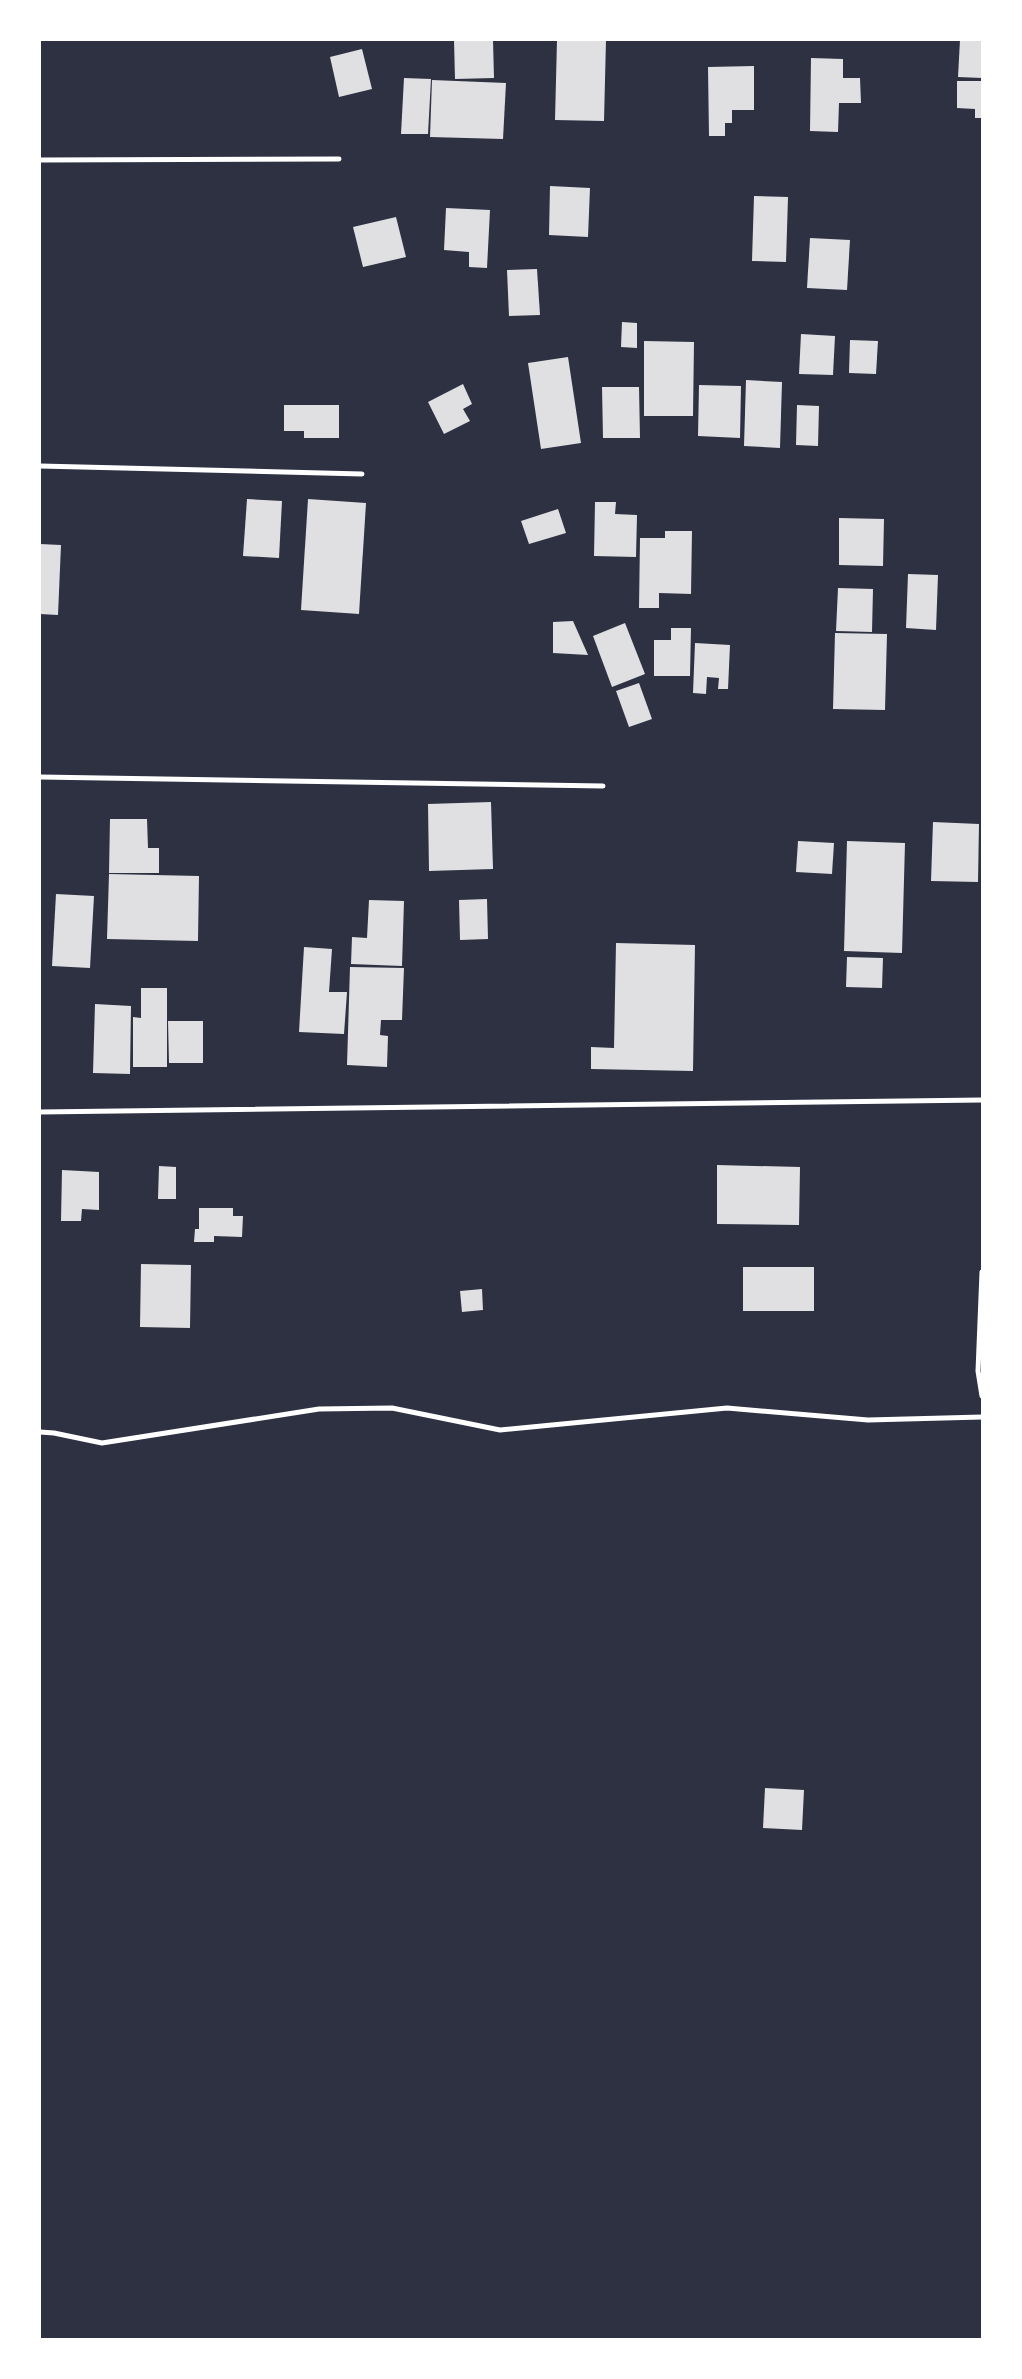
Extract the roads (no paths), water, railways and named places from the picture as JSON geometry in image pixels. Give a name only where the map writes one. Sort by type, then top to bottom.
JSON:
[{"type":"street","points":[[40,160],[339,159]]},
{"type":"street","points":[[40,466],[362,474]]},
{"type":"street","points":[[40,777],[603,786]]},
{"type":"street","points":[[40,1112],[982,1100]]},
{"type":"street","points":[[982,1272],[978,1371],[982,1396]]},
{"type":"street","points":[[40,1432],[102,1443],[319,1409],[392,1408],[500,1430],[727,1408],[868,1420],[982,1417]]}]
